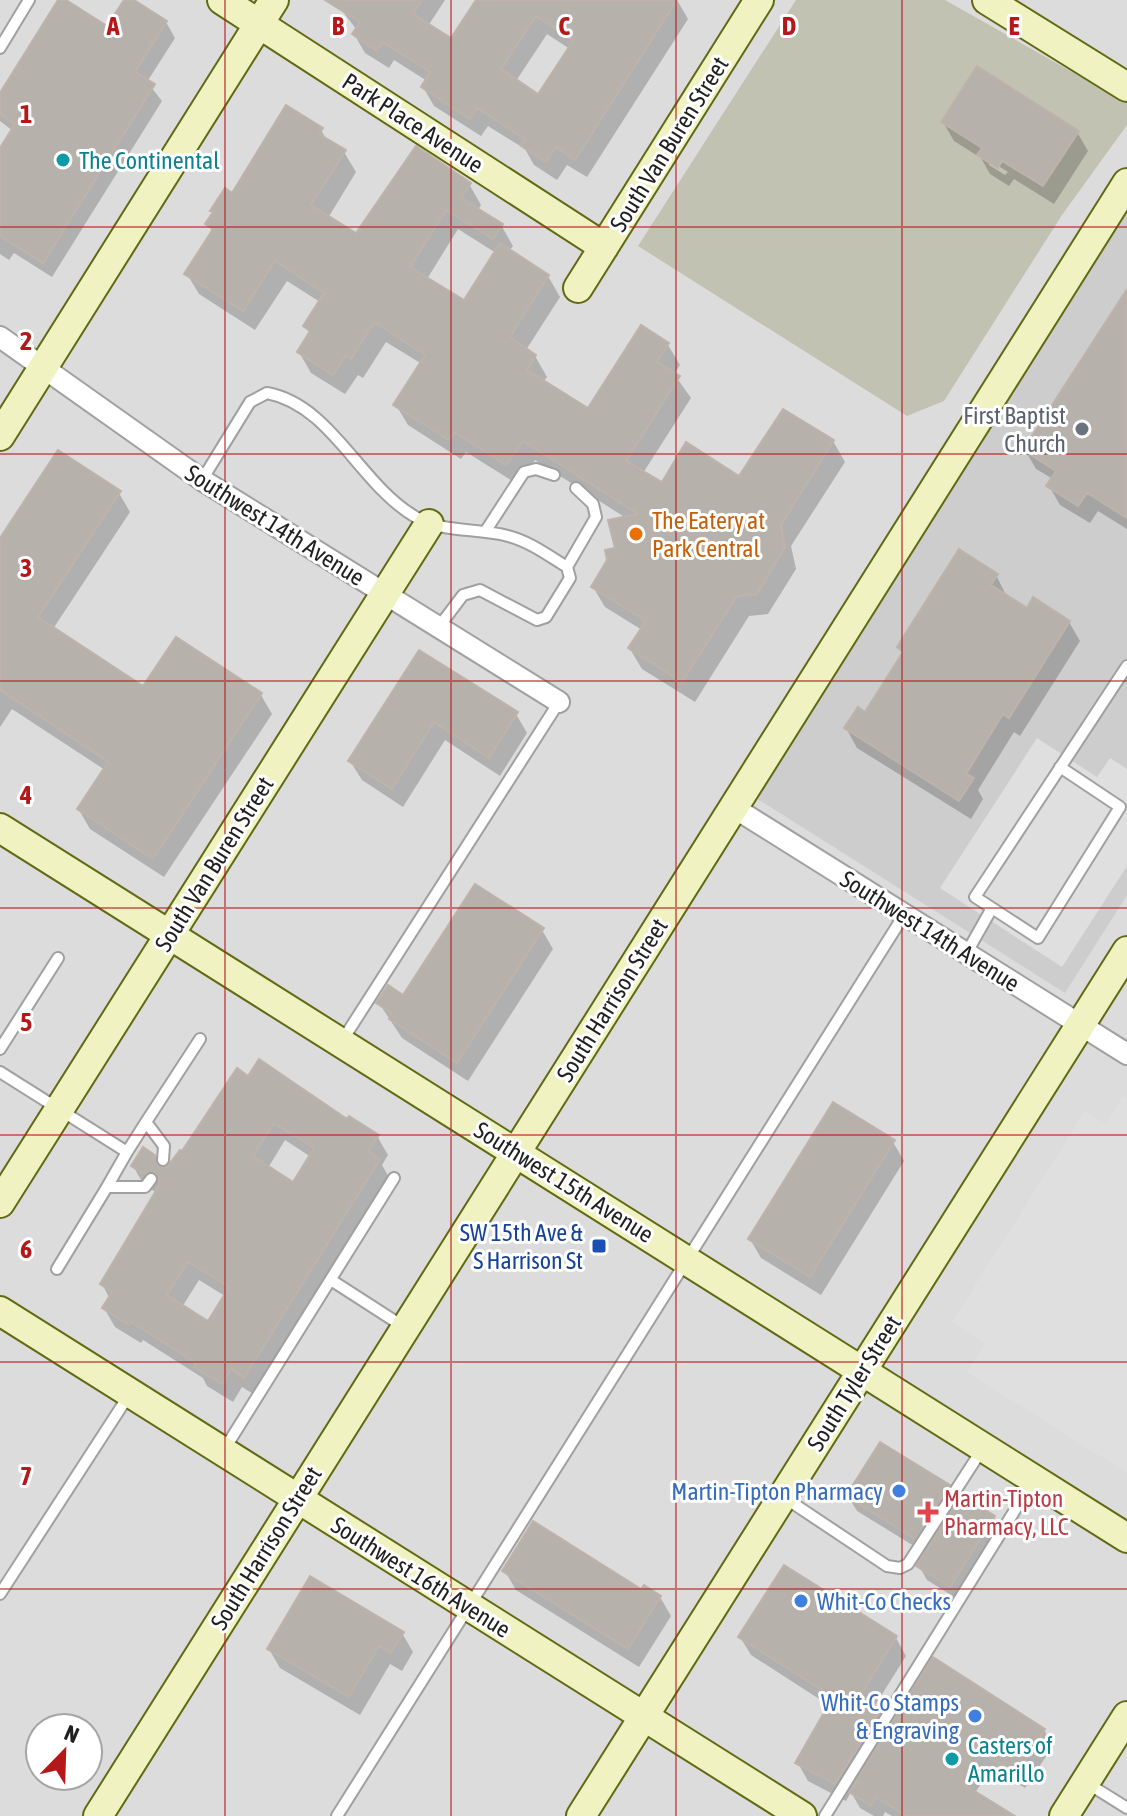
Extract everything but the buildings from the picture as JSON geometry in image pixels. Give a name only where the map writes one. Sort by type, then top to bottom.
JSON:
[{"type":"main road","name":"Park Place Avenue","points":[[222,0],[267,12],[604,247]]},
{"type":"main road","name":"South Van Buren Street","points":[[578,288],[759,0]]},
{"type":"main road","points":[[987,0],[1127,87]]},
{"type":"main road","points":[[0,436],[267,12]]},
{"type":"main road","name":"South Harrison Street","points":[[98,1816],[1127,183]]},
{"type":"main road","name":"South Van Buren Street","points":[[0,1203],[429,524]]},
{"type":"main road","name":"Southwest 15th Avenue","points":[[0,828],[1127,1538]]},
{"type":"main road","name":"South Tyler Street","points":[[581,1816],[1127,951]]},
{"type":"main road","name":"Southwest 16th Avenue","points":[[0,1311],[802,1816]]},
{"type":"main road","points":[[1064,1816],[1127,1716]]},
{"type":"street","name":"Southwest 14th Avenue","points":[[0,337],[202,480],[559,702]]},
{"type":"street","name":"Southwest 14th Avenue","points":[[733,807],[1127,1054]]},
{"type":"lane","points":[[0,48],[29,0]]},
{"type":"lane","points":[[202,480],[250,402],[267,393],[277,395],[307,409],[382,492],[429,524],[448,530],[510,536],[567,567]]},
{"type":"lane","points":[[485,532],[524,472],[536,469],[554,475]]},
{"type":"lane","points":[[438,628],[463,595],[480,590],[537,620],[546,617],[570,578],[567,567],[596,517],[593,504],[576,488]]},
{"type":"lane","points":[[1060,767],[1120,807],[1038,938],[975,897],[1060,767],[1127,666]]},
{"type":"lane","points":[[341,1041],[559,702]]},
{"type":"lane","points":[[966,954],[992,908]]},
{"type":"lane","points":[[337,1816],[904,915]]},
{"type":"lane","points":[[1,1046],[58,958]]},
{"type":"lane","points":[[57,1269],[200,1039]]},
{"type":"lane","points":[[0,1072],[127,1152]]},
{"type":"lane","points":[[146,1122],[164,1146],[163,1160]]},
{"type":"lane","points":[[223,1452],[394,1178]]},
{"type":"lane","points":[[107,1187],[145,1187],[151,1179]]},
{"type":"lane","points":[[331,1280],[405,1328]]},
{"type":"lane","points":[[0,1594],[130,1393]]},
{"type":"lane","points":[[783,1497],[887,1566],[900,1568],[908,1564],[984,1447]]},
{"type":"lane","points":[[825,1816],[1034,1479]]},
{"type":"lane","points":[[1086,1781],[1127,1808]]},
{"type":"shaded area","points":[[0,0],[1127,0],[1127,1816],[0,1816]]},
{"type":"shaded area","points":[[796,0],[945,0],[1127,103],[1127,125],[1062,215],[944,401],[907,416],[638,246]]},
{"type":"shaded area","name":"First Baptist Church","points":[[1127,211],[1127,895],[1065,993],[756,798]]},
{"type":"shaded area","points":[[1037,738],[1097,777],[1110,758],[1127,769],[1127,866],[1062,967],[940,888]]},
{"type":"shaded area","points":[[1123,1096],[1127,1099],[1127,1473],[967,1372],[985,1343],[952,1322],[1085,1111],[1105,1123]]},
{"type":"place","name":"The Continental","points":[[63,160]]},
{"type":"place","name":"First Baptist Church","points":[[1082,429]]},
{"type":"place","name":"The Eatery at Park Central","points":[[636,534]]},
{"type":"place","name":"SW 15th Ave & S Harrison St","points":[[599,1246]]},
{"type":"place","name":"Martin-Tipton Pharmacy","points":[[899,1491]]},
{"type":"place","name":"Martin-Tipton Pharmacy, LLC","points":[[928,1512]]},
{"type":"place","name":"Whit-Co Checks","points":[[801,1601]]},
{"type":"place","name":"Whit-Co Stamps & Engraving","points":[[975,1716]]},
{"type":"place","name":"Casters of Amarillo","points":[[952,1759]]}]
